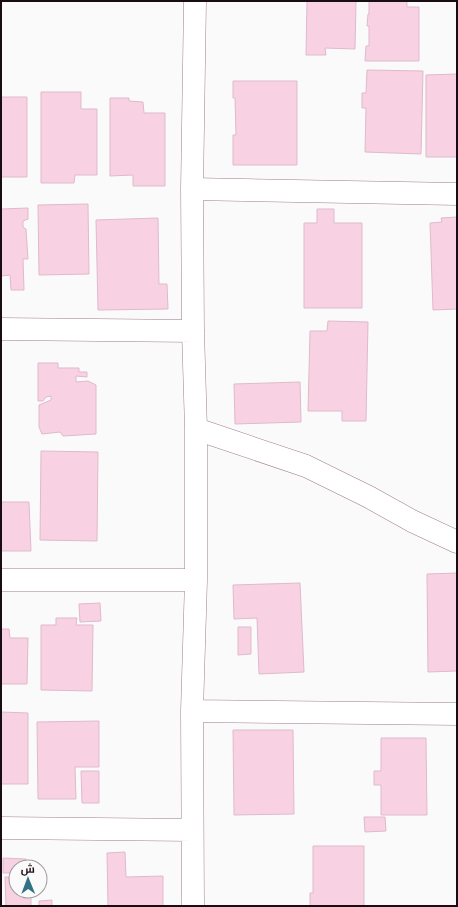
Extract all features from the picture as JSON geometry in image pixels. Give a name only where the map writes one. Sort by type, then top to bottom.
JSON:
[{"type":"street","points":[[192,906],[192,711],[196,580],[196,429],[193,331],[192,189],[195,1]]},
{"type":"street","points":[[192,189],[457,194]]},
{"type":"street","points":[[1,329],[193,331]]},
{"type":"street","points":[[196,429],[306,466],[457,542]]},
{"type":"street","points":[[1,580],[196,580]]},
{"type":"street","points":[[192,711],[457,714]]},
{"type":"street","points":[[1,828],[192,830]]},
{"type":"building","points":[[307,1],[356,1],[355,49],[325,48],[326,55],[306,55]]},
{"type":"building","points":[[369,1],[407,1],[407,7],[419,7],[419,61],[365,61],[366,46],[369,46],[369,26],[367,26]]},
{"type":"building","points":[[367,70],[423,71],[421,154],[365,152],[366,108],[362,108],[362,93],[366,93]]},
{"type":"building","points":[[457,74],[457,157],[426,157],[426,75]]},
{"type":"building","points":[[233,81],[297,81],[297,165],[233,165],[233,135],[236,135]]},
{"type":"building","points":[[41,92],[81,92],[81,109],[97,109],[97,175],[75,175],[74,183],[41,183]]},
{"type":"building","points":[[1,97],[27,97],[27,177],[1,177]]},
{"type":"building","points":[[110,98],[129,98],[129,101],[143,102],[144,113],[165,113],[165,186],[133,186],[133,175],[110,176]]},
{"type":"building","points":[[88,204],[89,274],[39,275],[38,205]]},
{"type":"building","points":[[28,208],[28,219],[23,221],[23,227],[26,229],[28,259],[23,259],[24,290],[11,290],[10,275],[1,276],[1,209]]},
{"type":"building","points":[[317,209],[334,209],[334,223],[362,223],[362,308],[304,308],[304,223],[317,223]]},
{"type":"building","points":[[457,217],[457,309],[433,310],[430,223],[442,222],[441,218]]},
{"type":"building","points":[[158,218],[159,284],[167,284],[168,309],[98,310],[96,220]]},
{"type":"building","points":[[328,321],[368,322],[366,421],[342,421],[342,411],[308,411],[310,331],[327,331]]},
{"type":"building","points":[[38,363],[58,363],[58,368],[79,368],[79,372],[87,372],[87,377],[76,376],[76,382],[88,381],[96,385],[96,434],[63,436],[60,432],[42,434],[39,427],[39,405],[51,400],[51,396],[46,397],[43,401],[38,401]]},
{"type":"building","points":[[300,382],[301,422],[235,424],[234,384]]},
{"type":"building","points":[[41,451],[98,452],[97,541],[40,540]]},
{"type":"building","points":[[1,502],[29,502],[31,551],[1,551]]},
{"type":"building","points":[[457,573],[457,671],[428,672],[427,574]]},
{"type":"building","points":[[300,583],[304,672],[259,674],[257,618],[234,619],[233,585]]},
{"type":"building","points":[[100,603],[101,621],[80,622],[79,604]]},
{"type":"building","points":[[56,618],[77,618],[76,625],[93,625],[92,691],[41,690],[41,625],[56,625]]},
{"type":"building","points":[[238,627],[251,627],[251,654],[238,655]]},
{"type":"building","points":[[1,629],[9,629],[10,638],[28,638],[27,684],[1,684]]},
{"type":"building","points":[[1,712],[28,713],[28,784],[1,784]]},
{"type":"building","points":[[99,721],[99,767],[75,767],[76,799],[38,799],[37,722]]},
{"type":"building","points":[[233,730],[293,730],[294,814],[234,815]]},
{"type":"building","points":[[381,738],[426,738],[427,815],[381,815],[381,785],[374,785],[374,771],[381,771]]},
{"type":"building","points":[[81,771],[99,771],[99,803],[82,803]]},
{"type":"building","points":[[364,817],[385,817],[386,831],[365,832]]},
{"type":"building","points":[[313,846],[364,846],[364,906],[310,906],[310,893],[313,893]]},
{"type":"building","points":[[125,852],[126,877],[163,876],[163,906],[108,906],[107,853]]},
{"type":"building","points":[[3,858],[26,859],[8,859],[8,873],[3,873]]},
{"type":"building","points":[[5,877],[8,877],[8,899],[31,899],[31,906],[6,906]]},
{"type":"building","points":[[52,900],[52,906],[39,906],[39,901]]}]
